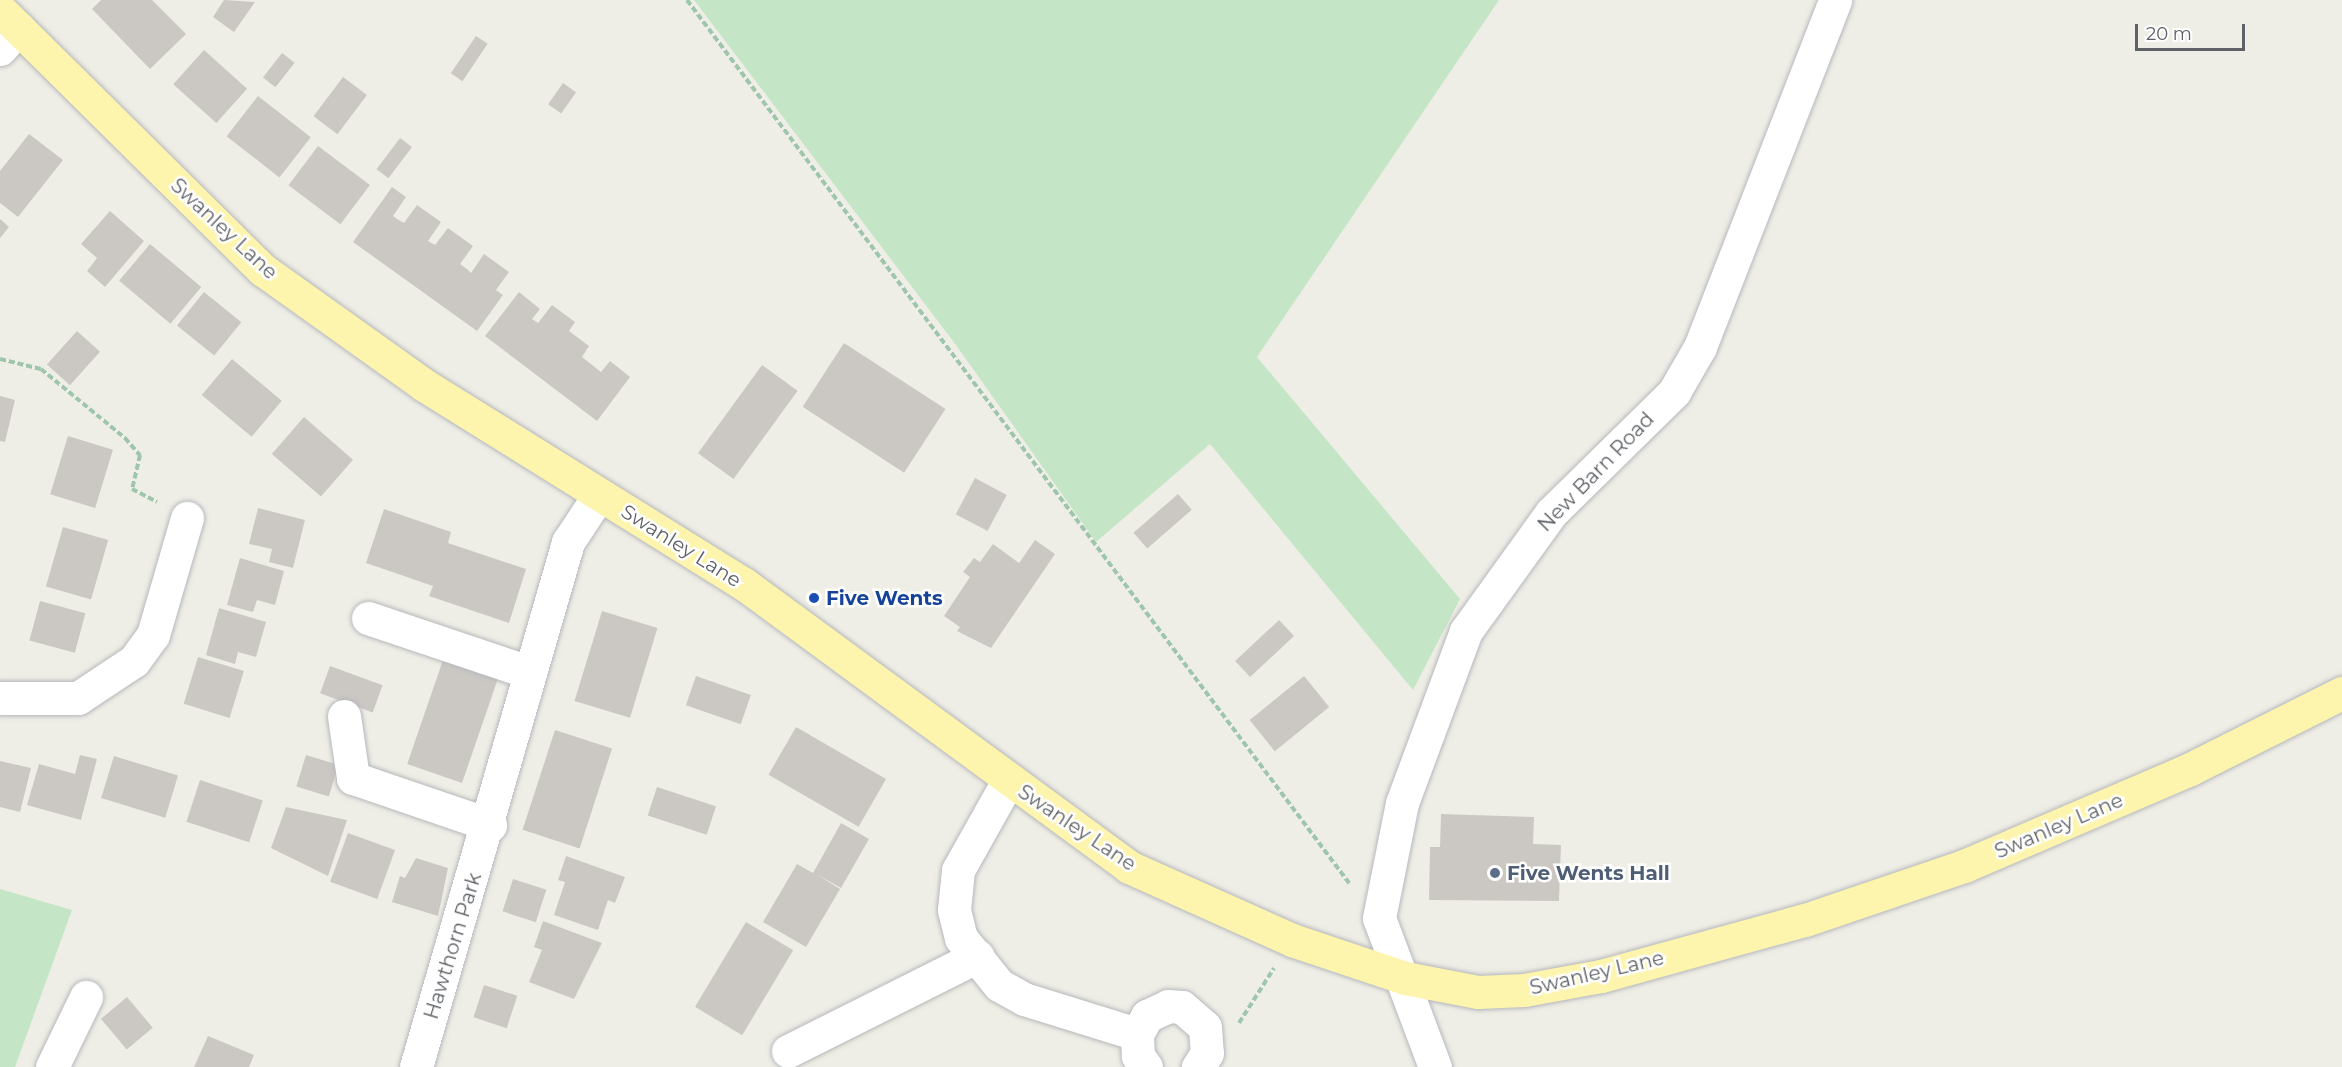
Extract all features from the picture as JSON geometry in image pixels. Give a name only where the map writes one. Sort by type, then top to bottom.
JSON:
[{"type":"main road","name":"Swanley Lane","points":[[6,29],[263,270],[424,385],[744,584],[1008,781],[1130,867],[1292,940],[1405,978],[1478,992],[1524,990],[1601,976],[1805,920],[1975,862],[2190,770],[2342,693]]},
{"type":"street","name":"New Barn Road","points":[[1436,1067],[1405,978],[1379,918],[1402,803],[1466,631],[1551,513],[1674,392],[1700,347],[1835,0]]},
{"type":"street","name":"Hawthorn Park","points":[[416,1067],[490,825],[528,672],[568,542],[598,495]]},
{"type":"street","points":[[0,698],[78,698],[134,661],[153,635],[187,518]]},
{"type":"street","points":[[368,618],[528,672]]},
{"type":"street","points":[[344,716],[353,778],[490,825]]},
{"type":"street","points":[[1008,781],[958,870],[958,928],[999,985],[1024,999],[1137,1034]]},
{"type":"street","points":[[788,1051],[978,956]]},
{"type":"street","points":[[52,1067],[86,997]]},
{"type":"street","points":[[1146,1067],[1138,1056],[1137,1034],[1157,1009],[1182,1007],[1196,1016],[1203,1053]]},
{"type":"path","points":[[687,0],[950,344],[1330,860]]},
{"type":"path","points":[[0,359],[41,369],[125,438],[140,455],[132,489],[187,518]]},
{"type":"path","points":[[1203,1053],[1228,1039],[1292,940]]},
{"type":"green space","points":[[694,0],[1499,0],[1257,357],[1460,599],[1413,690],[1210,444],[1096,542],[953,341]]},
{"type":"green space","points":[[0,889],[72,910],[15,1067],[0,1067]]},
{"type":"building","points":[[101,0],[152,0],[186,34],[150,69],[92,9]]},
{"type":"building","points":[[224,0],[255,2],[234,32],[213,17]]},
{"type":"building","points":[[476,36],[488,44],[462,81],[451,73]]},
{"type":"building","points":[[204,50],[247,89],[216,123],[173,84]]},
{"type":"building","points":[[282,53],[295,63],[276,87],[263,77]]},
{"type":"building","points":[[343,77],[367,95],[337,134],[314,116]]},
{"type":"building","points":[[563,83],[576,92],[561,113],[548,104]]},
{"type":"building","points":[[258,96],[311,137],[279,177],[227,136]]},
{"type":"building","points":[[29,134],[63,160],[18,217],[0,203],[0,171]]},
{"type":"building","points":[[400,138],[412,147],[389,178],[377,169]]},
{"type":"building","points":[[318,146],[370,185],[340,224],[289,185]]},
{"type":"building","points":[[392,187],[406,197],[393,216],[397,219],[404,223],[417,205],[441,222],[428,241],[435,245],[448,228],[473,246],[460,264],[471,273],[484,254],[509,272],[496,290],[503,295],[477,331],[353,242]]},
{"type":"building","points":[[110,211],[144,241],[105,287],[87,271],[97,258],[81,244]]},
{"type":"building","points":[[0,219],[9,227],[0,238]]},
{"type":"building","points":[[150,244],[201,287],[170,324],[119,281]]},
{"type":"building","points":[[204,292],[241,322],[214,356],[177,325]]},
{"type":"building","points":[[519,292],[540,309],[532,319],[538,323],[552,305],[575,322],[569,331],[589,346],[582,357],[601,372],[610,361],[630,377],[597,421],[485,336]]},
{"type":"building","points":[[77,331],[100,352],[70,385],[47,364]]},
{"type":"building","points":[[844,343],[945,409],[904,473],[803,407]]},
{"type":"building","points":[[232,359],[282,401],[252,437],[202,395]]},
{"type":"building","points":[[762,365],[798,391],[734,479],[698,453]]},
{"type":"building","points":[[0,396],[15,400],[5,442],[0,441]]},
{"type":"building","points":[[304,417],[353,460],[321,497],[272,454]]},
{"type":"building","points":[[68,436],[113,450],[95,508],[50,494]]},
{"type":"building","points":[[975,478],[1007,495],[988,531],[956,514]]},
{"type":"building","points":[[1178,494],[1192,510],[1147,549],[1133,533]]},
{"type":"building","points":[[258,508],[305,520],[293,568],[269,562],[272,549],[249,544]]},
{"type":"building","points":[[384,509],[451,532],[448,543],[526,569],[509,623],[429,596],[433,586],[366,563]]},
{"type":"building","points":[[63,527],[108,540],[91,600],[46,587]]},
{"type":"building","points":[[1035,540],[1055,554],[991,648],[957,631],[960,627],[944,616],[970,577],[963,572],[974,558],[980,562],[993,544],[1019,563]]},
{"type":"building","points":[[240,558],[284,571],[275,605],[257,600],[253,612],[227,605]]},
{"type":"building","points":[[40,601],[85,613],[75,653],[29,641]]},
{"type":"building","points":[[219,608],[266,622],[256,657],[238,652],[235,664],[206,655]]},
{"type":"building","points":[[602,611],[657,628],[630,718],[575,701]]},
{"type":"building","points":[[1279,620],[1294,636],[1250,677],[1235,661]]},
{"type":"building","points":[[198,657],[244,671],[230,718],[184,704]]},
{"type":"building","points":[[443,660],[498,679],[462,783],[407,764]]},
{"type":"building","points":[[330,666],[383,685],[373,712],[320,693]]},
{"type":"building","points":[[696,676],[751,695],[741,724],[686,705]]},
{"type":"building","points":[[1304,676],[1329,707],[1275,751],[1250,720]]},
{"type":"building","points":[[796,727],[886,779],[859,827],[768,775]]},
{"type":"building","points":[[555,730],[612,749],[580,848],[523,830]]},
{"type":"building","points":[[80,755],[97,759],[81,820],[27,805],[39,764],[75,774]]},
{"type":"building","points":[[306,755],[339,765],[329,796],[296,787]]},
{"type":"building","points":[[114,756],[178,776],[165,818],[101,798]]},
{"type":"building","points":[[0,761],[31,768],[20,812],[0,807]]},
{"type":"building","points":[[200,780],[263,800],[249,842],[186,822]]},
{"type":"building","points":[[657,787],[716,806],[707,835],[648,816]]},
{"type":"building","points":[[286,807],[347,820],[328,876],[271,848]]},
{"type":"building","name":"Five Wents Hall","points":[[1441,814],[1534,817],[1533,844],[1561,845],[1559,901],[1429,900],[1430,847],[1440,847]]},
{"type":"building","points":[[841,823],[869,839],[841,888],[816,874],[840,889],[806,947],[763,922],[797,864],[813,873]]},
{"type":"building","points":[[348,833],[395,850],[377,899],[330,882]]},
{"type":"building","points":[[566,856],[625,877],[615,903],[608,900],[598,930],[554,915],[565,882],[558,880]]},
{"type":"building","points":[[416,858],[448,868],[438,916],[392,902],[400,876],[405,878]]},
{"type":"building","points":[[513,879],[546,890],[536,922],[502,911]]},
{"type":"building","points":[[543,921],[602,943],[574,999],[529,982],[542,950],[534,947]]},
{"type":"building","points":[[746,922],[793,950],[742,1035],[695,1007]]},
{"type":"building","points":[[484,985],[517,996],[507,1028],[473,1017]]},
{"type":"building","points":[[127,997],[153,1028],[127,1049],[101,1019]]},
{"type":"building","points":[[208,1036],[254,1055],[249,1067],[194,1067]]},
{"type":"place","name":"Five Wents","points":[[814,598]]},
{"type":"place","name":"Five Wents Hall","points":[[1495,873]]}]
